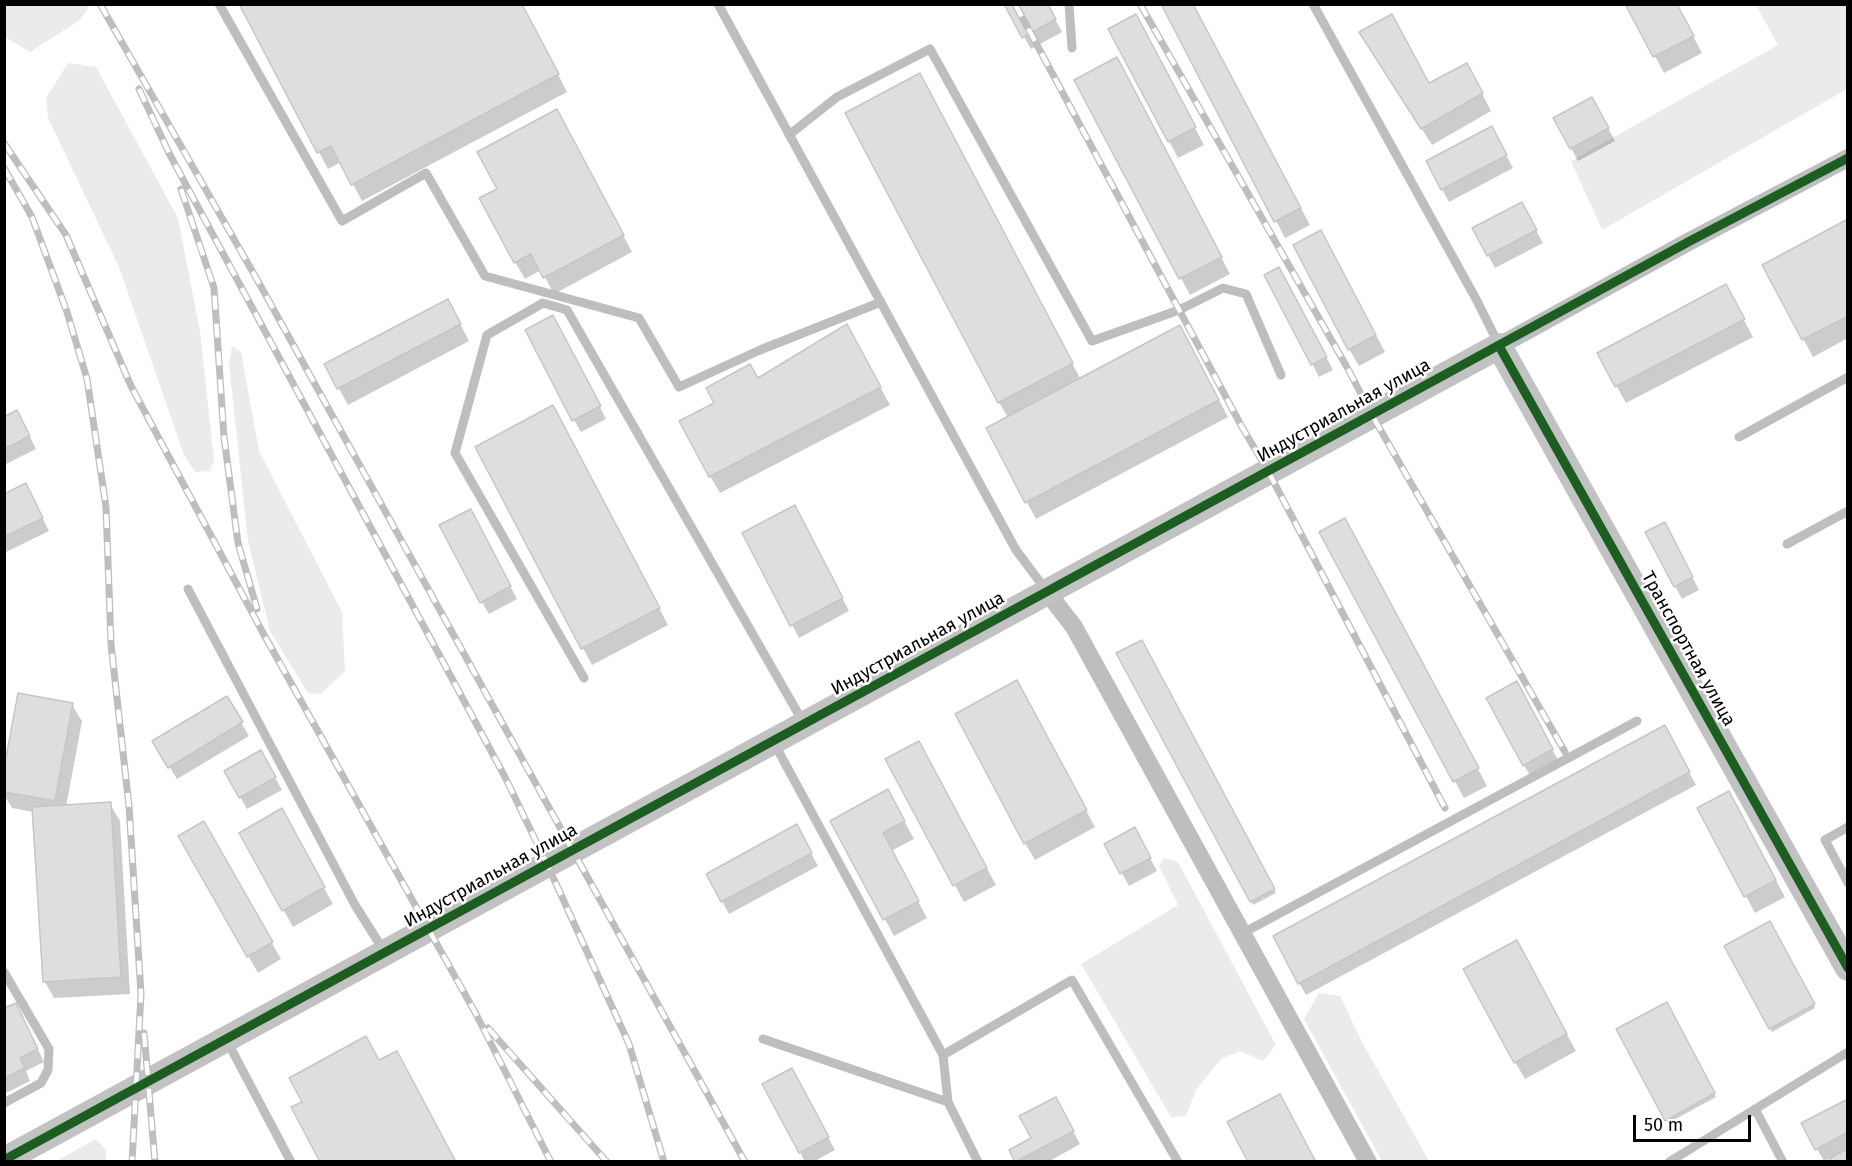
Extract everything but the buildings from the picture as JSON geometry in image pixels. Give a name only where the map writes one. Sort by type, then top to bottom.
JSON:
[{"type":"street","name":"Индустриальная улица","points":[[4,1160],[1679,247],[1848,158]]},
{"type":"street","name":"Транспортная улица","points":[[1499,346],[1844,952]]},
{"type":"street","points":[[1047,592],[1074,627],[1368,1161]]},
{"type":"lane","points":[[219,4],[342,221],[426,173],[486,276],[639,318],[679,387],[760,350],[880,302]]},
{"type":"lane","points":[[718,4],[1016,550],[1047,592]]},
{"type":"lane","points":[[1069,4],[1072,48]]},
{"type":"lane","points":[[1313,4],[1476,299],[1499,346]]},
{"type":"lane","points":[[789,135],[837,97],[930,49],[1092,341],[1179,310],[1223,288],[1246,294],[1281,375]]},
{"type":"lane","points":[[584,678],[455,453],[488,335],[543,303],[567,310],[804,724]]},
{"type":"lane","points":[[1739,437],[1848,377]]},
{"type":"lane","points":[[1787,544],[1848,511]]},
{"type":"lane","points":[[188,589],[355,905],[385,953]]},
{"type":"lane","points":[[1243,933],[1637,721]]},
{"type":"lane","points":[[773,741],[943,1055],[948,1102],[978,1161]]},
{"type":"lane","points":[[1848,827],[1825,840],[1848,883]]},
{"type":"lane","points":[[4,972],[49,1049],[49,1060],[48,1070],[41,1083],[4,1103]]},
{"type":"lane","points":[[943,1055],[1072,980],[1178,1161]]},
{"type":"lane","points":[[226,1039],[291,1161]]},
{"type":"lane","points":[[763,1039],[948,1102]]},
{"type":"lane","points":[[1669,1161],[1848,1052]]},
{"type":"lane","points":[[1755,1109],[1783,1161]]},
{"type":"shaded area","points":[[5,4],[90,5],[80,20],[30,52],[5,37]]},
{"type":"shaded area","points":[[1756,5],[1847,5],[1847,89],[1602,230],[1571,161],[1778,45]]},
{"type":"shaded area","points":[[68,63],[96,67],[178,218],[200,332],[214,460],[210,471],[195,472],[184,455],[119,267],[48,118],[46,98]]},
{"type":"shaded area","points":[[232,346],[241,352],[259,451],[342,612],[345,671],[321,694],[308,693],[270,631],[248,541],[229,364]]},
{"type":"shaded area","points":[[1164,858],[1178,862],[1276,1045],[1263,1061],[1240,1051],[1221,1059],[1196,1090],[1186,1116],[1171,1117],[1081,964],[1178,905],[1159,866]]},
{"type":"shaded area","points":[[1319,993],[1340,996],[1362,1042],[1429,1161],[1382,1161],[1304,1019]]},
{"type":"shaded area","points":[[96,1139],[106,1150],[106,1161],[56,1161]]},
{"type":"railway","points":[[100,4],[259,283],[745,1162]]},
{"type":"railway","points":[[1015,4],[1242,427],[1268,471],[1445,808]]},
{"type":"railway","points":[[1140,4],[1565,752]]},
{"type":"railway","points":[[139,89],[170,155],[505,777],[629,1044],[664,1162]]},
{"type":"railway","points":[[4,143],[66,235],[131,386],[263,633],[476,1014],[551,1162]]},
{"type":"railway","points":[[4,168],[32,217],[67,312],[87,379],[106,507],[111,644],[129,806],[141,994],[132,1162]]},
{"type":"railway","points":[[181,189],[214,288],[224,437],[238,543],[257,609]]},
{"type":"railway","points":[[488,1028],[607,1162]]},
{"type":"railway","points":[[144,1033],[155,1162]]},
{"type":"cycle path","points":[[4,1160],[1690,241],[1848,158]]},
{"type":"cycle path","points":[[1499,346],[1848,968]]}]
